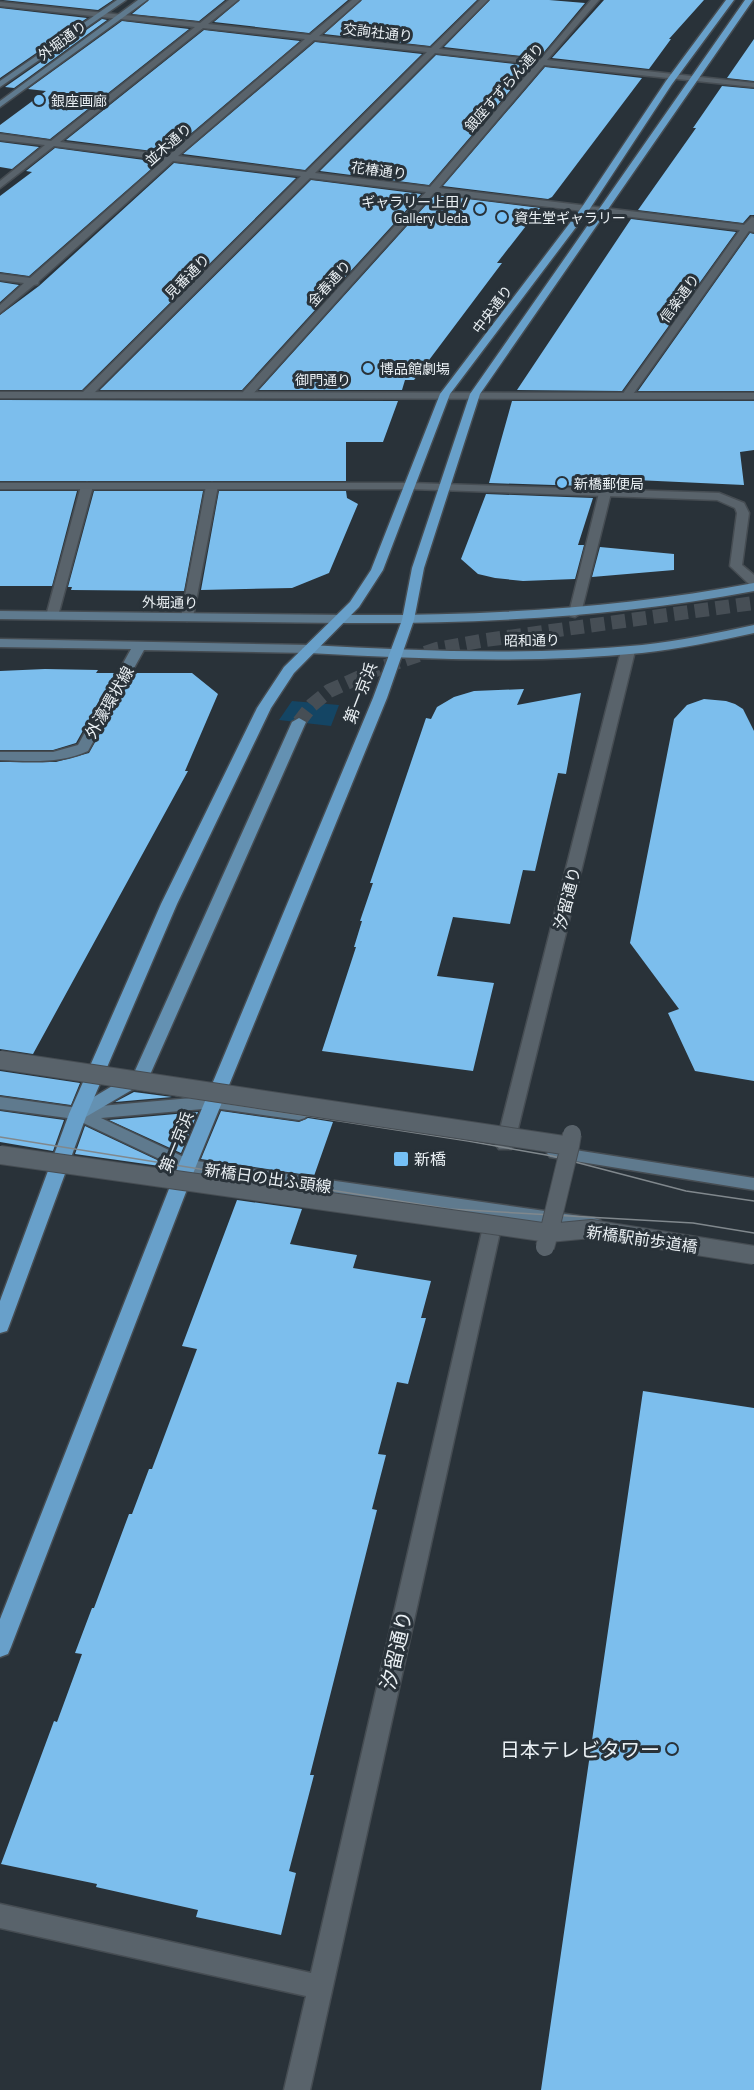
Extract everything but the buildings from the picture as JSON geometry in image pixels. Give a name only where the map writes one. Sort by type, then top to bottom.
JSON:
[{"type":"highway","name":"中央通り","points":[[309,650],[367,588],[377,570],[445,394],[586,208],[674,76],[730,0]]},
{"type":"highway","points":[[394,653],[408,620],[418,568],[475,394],[750,0]]},
{"type":"highway","points":[[0,1326],[78,1114],[169,904],[230,775],[277,686],[309,650]]},
{"type":"highway","name":"第一京浜","points":[[0,1647],[187,1166],[380,698],[394,653]]},
{"type":"main road","name":"外堀通り","points":[[0,85],[122,0]]},
{"type":"main road","name":"外堀通り","points":[[0,105],[143,0]]},
{"type":"main road","name":"昭和通り","points":[[340,619],[408,620],[575,614],[697,599],[754,587]]},
{"type":"main road","name":"外堀通り","points":[[0,615],[340,619]]},
{"type":"main road","name":"昭和通り","points":[[309,650],[552,655],[628,651],[726,636],[754,629]]},
{"type":"main road","points":[[0,643],[141,644],[309,650]]},
{"type":"main road","name":"外濠環状線","points":[[0,756],[58,756],[83,748],[141,644]]},
{"type":"main road","points":[[78,1114],[141,1077],[299,722]]},
{"type":"main road","points":[[0,1103],[78,1114],[214,1102],[505,1144],[754,1184]]},
{"type":"main road","name":"新橋日の出ふ頭線","points":[[78,1114],[187,1166],[754,1250]]},
{"type":"street","points":[[0,185],[55,144],[234,0]]},
{"type":"street","name":"並木通り","points":[[0,310],[35,282],[172,157],[356,0]]},
{"type":"street","name":"見番通り","points":[[86,395],[483,0]]},
{"type":"street","name":"銀座すずらん通り","points":[[432,190],[595,0]]},
{"type":"street","name":"交詢社通り","points":[[0,4],[754,85]]},
{"type":"street","name":"花椿通り","points":[[0,137],[751,228]]},
{"type":"street","name":"金春通り","points":[[247,394],[432,190]]},
{"type":"street","name":"信楽通り","points":[[627,395],[751,228],[754,218]]},
{"type":"street","points":[[0,277],[35,282]]},
{"type":"street","name":"御門通り","points":[[0,395],[754,396]]},
{"type":"street","points":[[0,486],[411,486],[719,497],[731,500],[740,506],[742,513],[736,566],[754,582]]},
{"type":"street","points":[[52,616],[87,486]]},
{"type":"street","points":[[187,617],[212,486]]},
{"type":"street","points":[[575,614],[605,493]]},
{"type":"street","name":"汐留通り","points":[[505,1144],[628,651]]},
{"type":"street","points":[[0,1060],[571,1140],[547,1240]]},
{"type":"street","name":"新橋駅前歩道橋","points":[[0,1155],[547,1240],[591,1229],[754,1256]]},
{"type":"street","name":"汐留通り","points":[[297,2090],[496,1210]]},
{"type":"street","points":[[0,1916],[319,1987]]},
{"type":"shaded area","points":[[292,701],[339,705],[331,726],[279,720]]},
{"type":"tunnel","points":[[299,722],[312,705],[329,691],[380,668],[437,649],[486,640],[754,603]]},
{"type":"tram line","points":[[0,1068],[468,1141],[552,1156],[686,1191],[754,1201]]},
{"type":"tram line","points":[[0,1137],[449,1209],[693,1223],[754,1233]]},
{"type":"place","name":"銀座画廊","points":[[39,100]]},
{"type":"place","name":"ギャラリー上田 / Gallery Ueda","points":[[480,209]]},
{"type":"place","name":"資生堂ギャラリー","points":[[502,217]]},
{"type":"place","name":"博品館劇場","points":[[368,368]]},
{"type":"place","name":"新橋郵便局","points":[[562,483]]},
{"type":"place","name":"新橋","points":[[401,1159]]},
{"type":"place","name":"日本テレビタワー","points":[[672,1749]]}]
